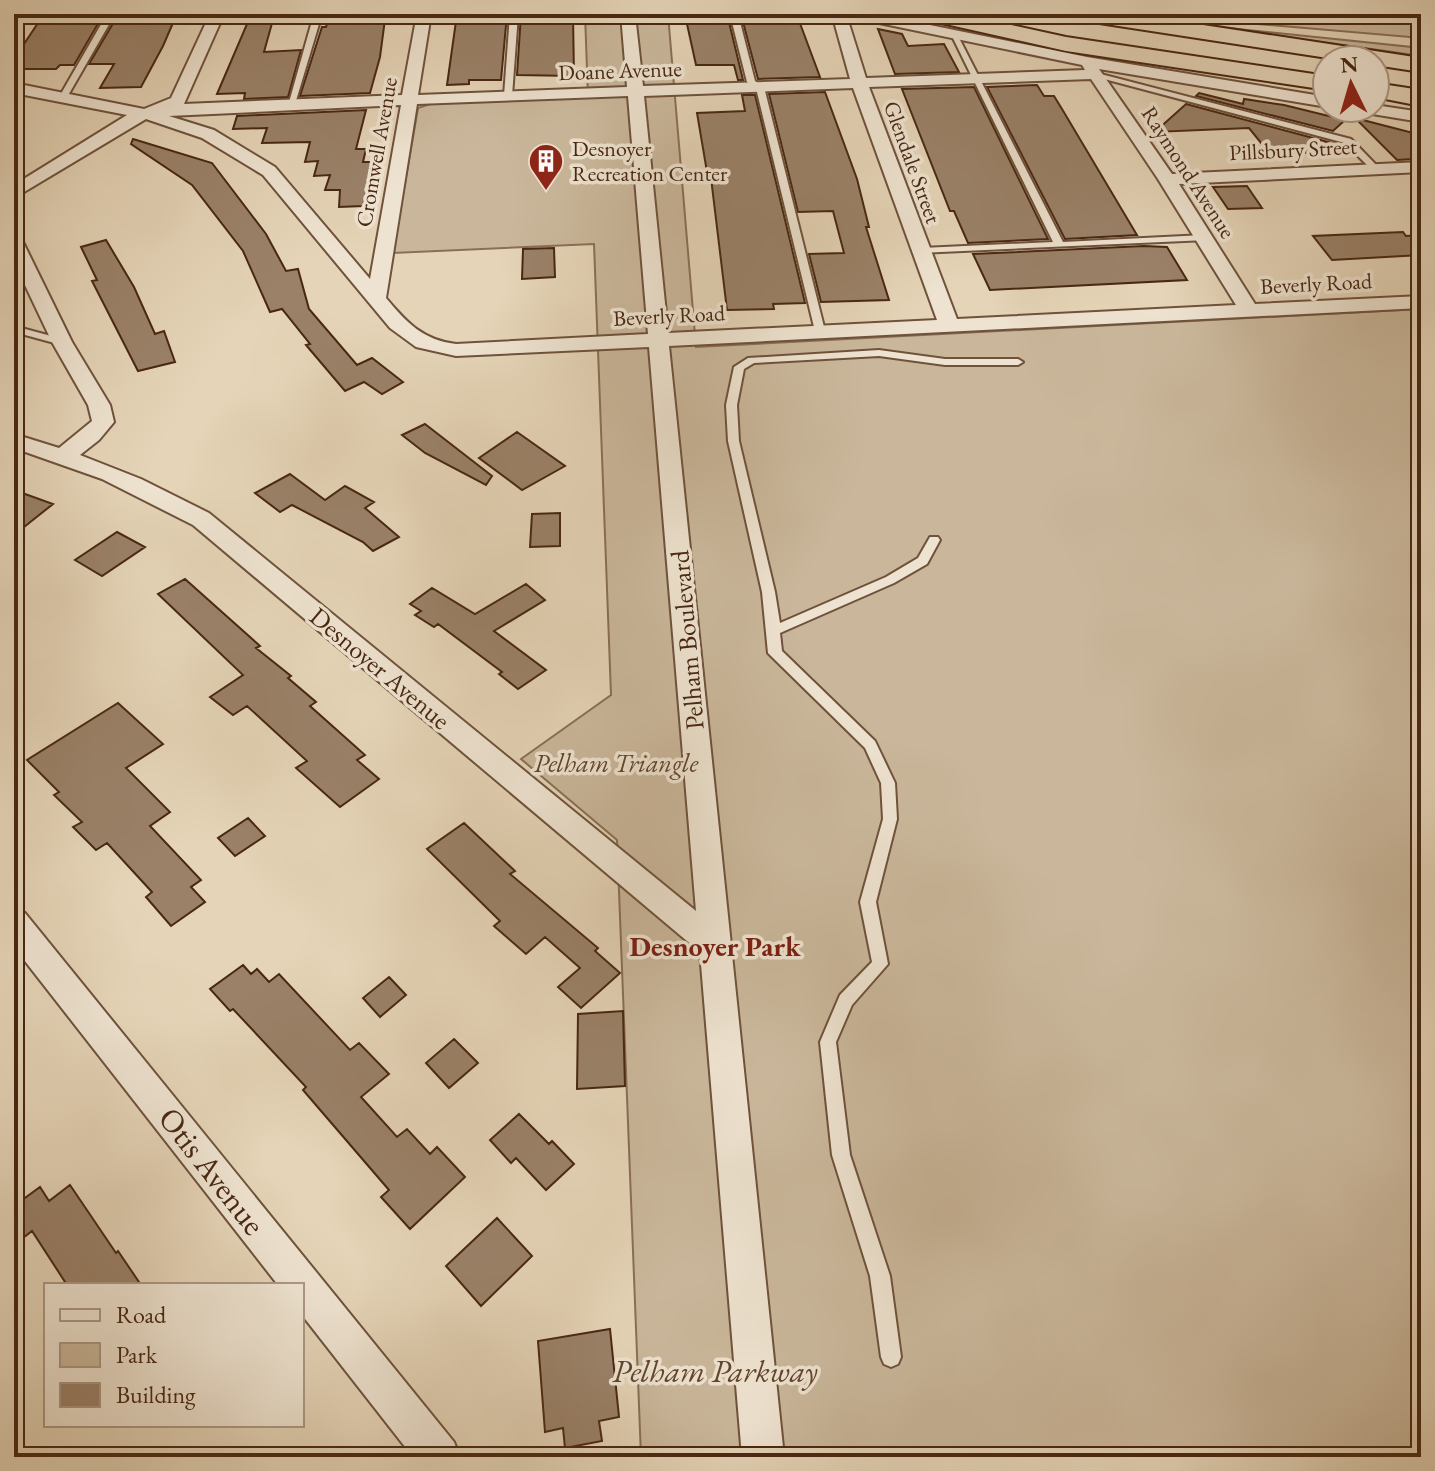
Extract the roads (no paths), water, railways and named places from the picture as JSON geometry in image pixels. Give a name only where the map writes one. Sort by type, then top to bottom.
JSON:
[{"type":"highway","points":[[931,14],[1066,44],[1311,81]]},
{"type":"highway","points":[[975,14],[1123,41],[1311,68]]},
{"type":"highway","points":[[1088,14],[1145,16],[1421,45]]},
{"type":"highway","points":[[1088,14],[1421,65]]},
{"type":"highway","points":[[1337,36],[1391,37]]},
{"type":"highway","points":[[1391,79],[1421,83]]},
{"type":"highway","points":[[1391,93],[1421,98]]},
{"type":"street","points":[[14,193],[127,121],[178,101],[217,14]]},
{"type":"street","name":"Cromwell Avenue","points":[[376,298],[424,14]]},
{"type":"street","name":"Pelham Boulevard","points":[[628,14],[763,1457]]},
{"type":"street","name":"Glendale Street","points":[[839,14],[860,83],[949,326]]},
{"type":"street","points":[[855,14],[1091,68],[1311,100]]},
{"type":"street","name":"Doane Avenue","points":[[146,114],[193,108],[976,79],[1091,68]]},
{"type":"street","name":"Raymond Avenue","points":[[1091,68],[1167,179],[1249,310]]},
{"type":"street","name":"Beverly Road","points":[[14,88],[146,114],[208,134],[269,171],[414,341],[431,347],[456,350],[1421,302]]},
{"type":"street","points":[[1391,112],[1421,117]]},
{"type":"street","name":"Pillsbury Street","points":[[1167,179],[1421,167]]},
{"type":"street","points":[[14,242],[62,342],[99,405],[103,422],[63,456]]},
{"type":"street","name":"Desnoyer Avenue","points":[[14,441],[63,456],[157,493],[201,519],[716,946]]},
{"type":"street","name":"Otis Avenue","points":[[20,942],[297,1283]]},
{"type":"street","name":"Otis Avenue","points":[[304,1291],[439,1457]]},
{"type":"lane","points":[[62,99],[111,14]]},
{"type":"lane","points":[[291,104],[318,14]]},
{"type":"lane","points":[[508,96],[514,14]]},
{"type":"lane","points":[[734,14],[751,82],[760,87],[820,331]]},
{"type":"lane","points":[[953,34],[1059,244]]},
{"type":"lane","points":[[1091,68],[1348,141],[1377,170]]},
{"type":"lane","points":[[922,251],[1204,238]]},
{"type":"lane","points":[[14,329],[62,342]]},
{"type":"lane","points":[[891,1357],[880,1276],[841,1155],[828,1042],[846,1000],[880,964],[868,902],[890,819],[888,783],[870,745],[775,653],[775,630],[747,499],[738,476],[731,406],[739,367],[752,360],[879,353],[945,362],[1018,362]]},
{"type":"lane","points":[[775,630],[890,580],[923,561],[934,540]]},
{"type":"place","name":"Desnoyer Recreation Center","points":[[546,192]]},
{"type":"district","name":"Desnoyer Park","points":[[715,946]]},
{"type":"park label","name":"Pelham Triangle","points":[[616,763]]},
{"type":"park label","name":"Pelham Parkway","points":[[715,1371]]}]
